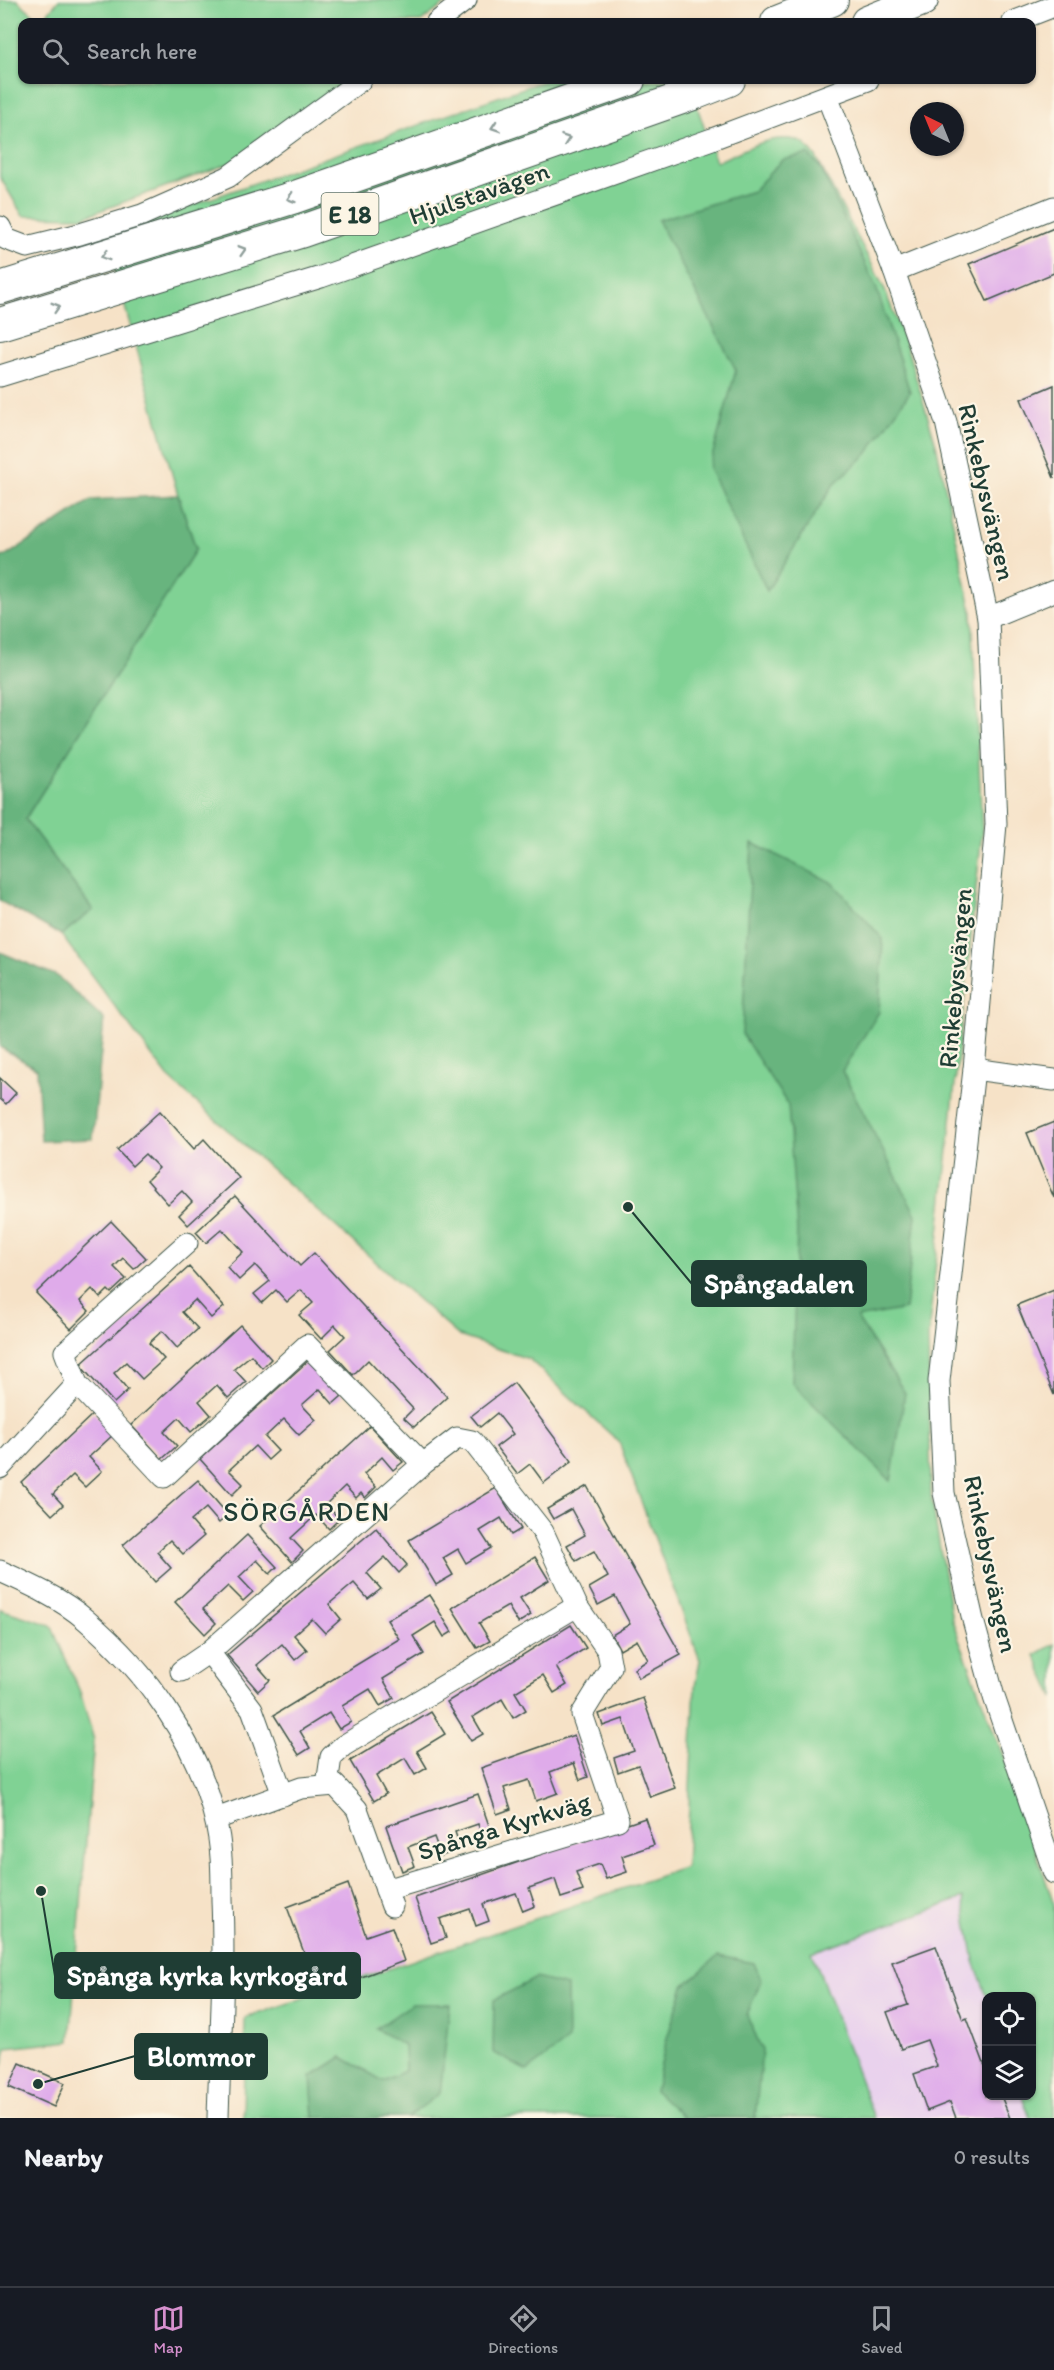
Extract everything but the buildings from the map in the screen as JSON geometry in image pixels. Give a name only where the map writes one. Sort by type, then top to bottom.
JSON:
[{"type":"highway","points":[[787,18],[832,0]]},
{"type":"highway","points":[[877,18],[922,0]]},
{"type":"highway","name":"E 18","points":[[0,288],[295,197],[618,84]]},
{"type":"highway","name":"E 18","points":[[0,324],[303,231],[719,84]]},
{"type":"street","points":[[442,18],[466,0]]},
{"type":"street","points":[[1023,18],[1054,6]]},
{"type":"street","points":[[0,226],[6,239],[27,247],[142,215],[228,177],[356,84]]},
{"type":"street","name":"Hjulstavägen","points":[[0,376],[321,277],[712,139],[858,84]]},
{"type":"street","name":"Rinkebysvängen","points":[[827,96],[894,271],[946,422],[988,618],[996,824],[974,1069],[939,1382],[944,1493],[973,1620],[994,1697],[1054,1873]]},
{"type":"street","points":[[894,271],[1054,207]]},
{"type":"street","points":[[988,618],[1054,591]]},
{"type":"street","points":[[974,1069],[1054,1080]]},
{"type":"street","points":[[188,1243],[65,1352],[78,1384],[164,1477],[307,1345],[423,1464]]},
{"type":"street","points":[[0,1468],[78,1384]]},
{"type":"street","name":"Spånga Kyrkväg","points":[[181,1671],[209,1652],[423,1464],[457,1438],[472,1441],[543,1532],[577,1606],[608,1651],[611,1667],[582,1714],[618,1820],[388,1898],[357,1809],[334,1785],[327,1785]]},
{"type":"street","points":[[0,1571],[34,1586],[86,1620],[130,1665],[165,1706],[194,1757],[216,1819],[221,1859],[224,1931],[218,2118]]},
{"type":"street","points":[[216,1819],[301,1788],[327,1785],[331,1757],[344,1746],[577,1606]]},
{"type":"street","points":[[209,1652],[252,1710],[283,1795]]},
{"type":"shaded area","points":[[963,1897],[974,1961],[986,1992],[982,1992],[982,2100],[1023,2100],[1030,2118],[874,2118],[812,1952]]},
{"type":"green space","points":[[0,0],[17,0],[38,18],[18,18],[18,84],[344,84],[233,162],[83,217],[23,216],[0,177]]},
{"type":"green space","points":[[59,0],[450,0],[426,18],[44,18]]},
{"type":"green space","points":[[535,84],[689,84],[716,162],[759,144],[782,139],[793,139],[803,143],[816,157],[884,288],[907,348],[936,444],[972,612],[982,832],[928,1336],[931,1495],[952,1620],[1011,1777],[1054,1905],[1054,2118],[1030,2118],[1023,2100],[1036,2100],[1036,1992],[986,1992],[974,1961],[963,1898],[812,1952],[874,2118],[243,2118],[245,2018],[686,1867],[695,1686],[700,1660],[619,1442],[529,1359],[459,1336],[168,1077],[61,935],[93,910],[25,819],[196,549],[178,495],[105,236]]},
{"type":"green space","points":[[808,154],[820,167],[876,287],[910,392],[867,454],[834,484],[767,591],[709,468],[736,370],[658,220],[753,191],[782,160]]},
{"type":"green space","points":[[178,495],[196,549],[25,819],[93,910],[61,935],[0,901],[0,557],[6,556],[91,500]]},
{"type":"green space","points":[[752,843],[833,883],[883,939],[879,1012],[842,1071],[916,1215],[905,1309],[857,1318],[905,1393],[891,1481],[792,1383],[797,1231],[788,1105],[742,1034]]},
{"type":"green space","points":[[0,952],[57,976],[104,1019],[93,1139],[41,1141],[37,1069],[0,1047]]},
{"type":"green space","points":[[0,1609],[51,1625],[80,1692],[94,1740],[70,2041],[7,2048],[0,2076]]},
{"type":"green space","points":[[1054,1644],[1054,1698],[1035,1655]]},
{"type":"green space","points":[[718,1956],[754,1963],[761,1980],[747,2015],[762,2050],[755,2118],[684,2118],[655,2091],[667,2038],[684,1986]]},
{"type":"green space","points":[[536,1978],[567,1986],[568,2040],[527,2071],[493,2052],[494,2000]]},
{"type":"green space","points":[[412,2004],[450,2004],[440,2093],[407,2118],[314,2118],[311,2077],[342,2057],[383,2081],[405,2071],[404,2045],[376,2029]]},
{"type":"place","name":"Spångadalen","points":[[628,1207]]},
{"type":"place","name":"Spånga kyrka kyrkogård","points":[[41,1891]]},
{"type":"place","name":"Blommor","points":[[38,2084]]},
{"type":"district","name":"SÖRGÅRDEN","points":[[307,1511]]}]
